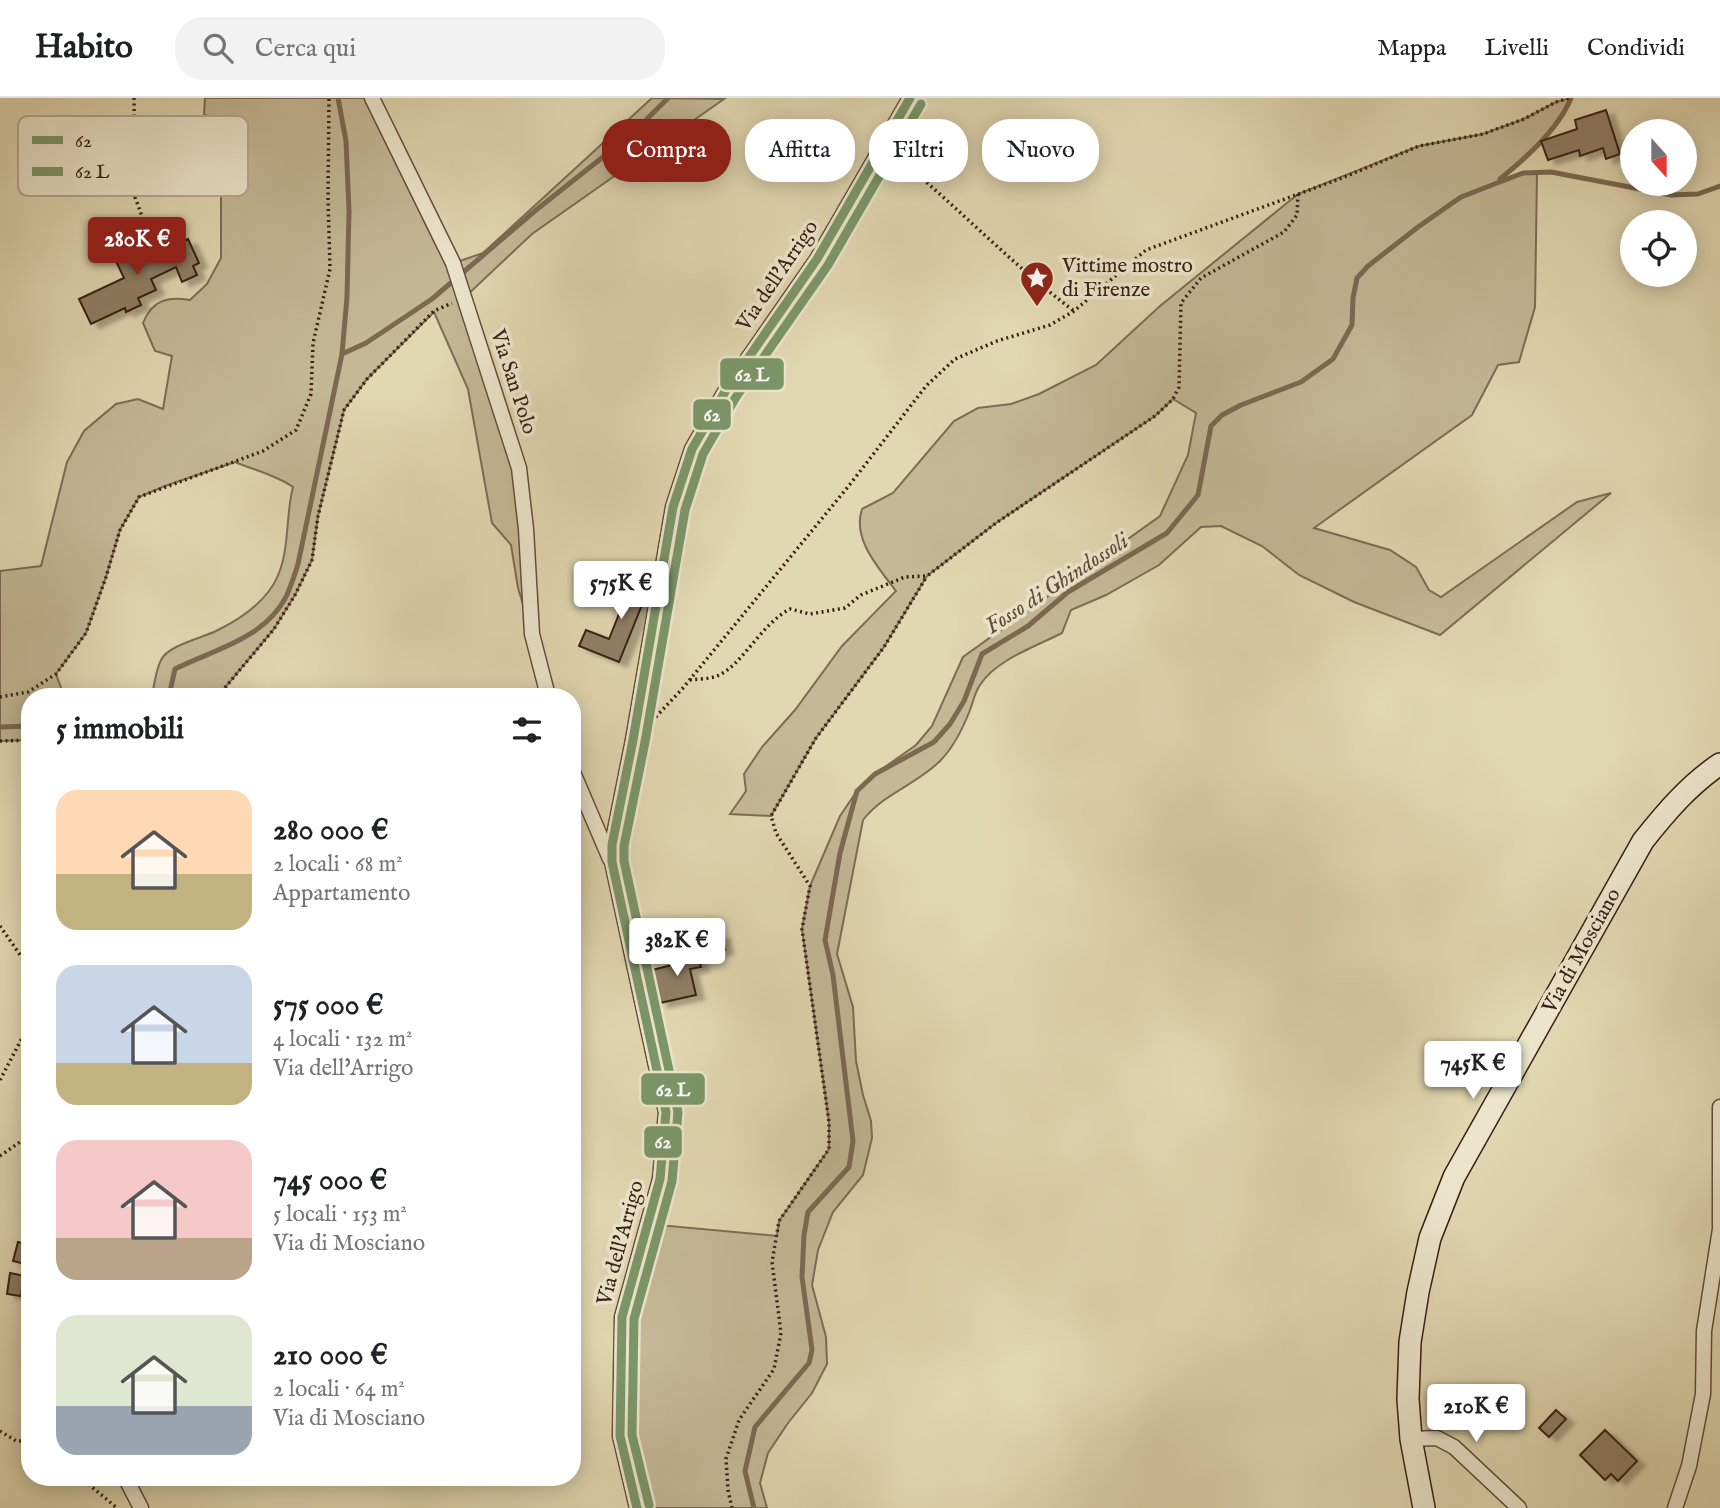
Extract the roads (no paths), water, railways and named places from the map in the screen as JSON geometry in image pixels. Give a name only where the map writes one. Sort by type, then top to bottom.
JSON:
[{"type":"main road","name":"Via di Mosciano","points":[[1424,1508],[1411,1439],[1408,1399],[1410,1342],[1430,1238],[1454,1177],[1643,841],[1669,809],[1702,776],[1720,764]]},
{"type":"street","name":"Via San Polo","points":[[372,98],[453,263],[519,468],[526,529],[532,634],[546,688]]},
{"type":"street","name":"Via dell'Arrigo","points":[[637,1508],[620,1436],[622,1317],[660,1179],[666,1112],[612,862],[615,827],[633,740],[673,507],[692,449],[726,390],[817,259],[910,98]]},
{"type":"street","points":[[581,791],[612,862]]},
{"type":"street","points":[[1675,1508],[1689,1466],[1703,1394],[1704,1331],[1720,1227],[1720,1107]]},
{"type":"street","points":[[1411,1439],[1437,1438],[1454,1447],[1519,1508]]},
{"type":"street","points":[[130,1486],[141,1508]]},
{"type":"waterway","points":[[171,688],[175,669],[238,641],[266,622],[278,610],[287,595],[298,564],[342,354],[347,297],[349,211],[346,141],[338,98]]},
{"type":"waterway","points":[[342,354],[366,343],[432,299],[536,210],[632,134],[668,98]]},
{"type":"waterway","points":[[1500,179],[1550,132],[1571,98]]},
{"type":"waterway","name":"Fosso di Ghindossoli","points":[[754,1508],[745,1471],[755,1427],[809,1363],[812,1350],[802,1277],[808,1212],[849,1167],[853,1141],[833,975],[825,940],[840,853],[857,791],[875,774],[934,742],[950,724],[964,701],[982,654],[1028,626],[1068,592],[1167,533],[1198,495],[1211,426],[1222,415],[1241,405],[1301,382],[1333,359],[1352,325],[1357,278],[1368,266],[1418,227],[1461,197],[1523,173],[1551,172],[1671,195],[1698,194],[1720,186]]},
{"type":"waterway","points":[[0,727],[21,726]]},
{"type":"place","name":"Vittime mostro di Firenze","points":[[1037,308]]}]
